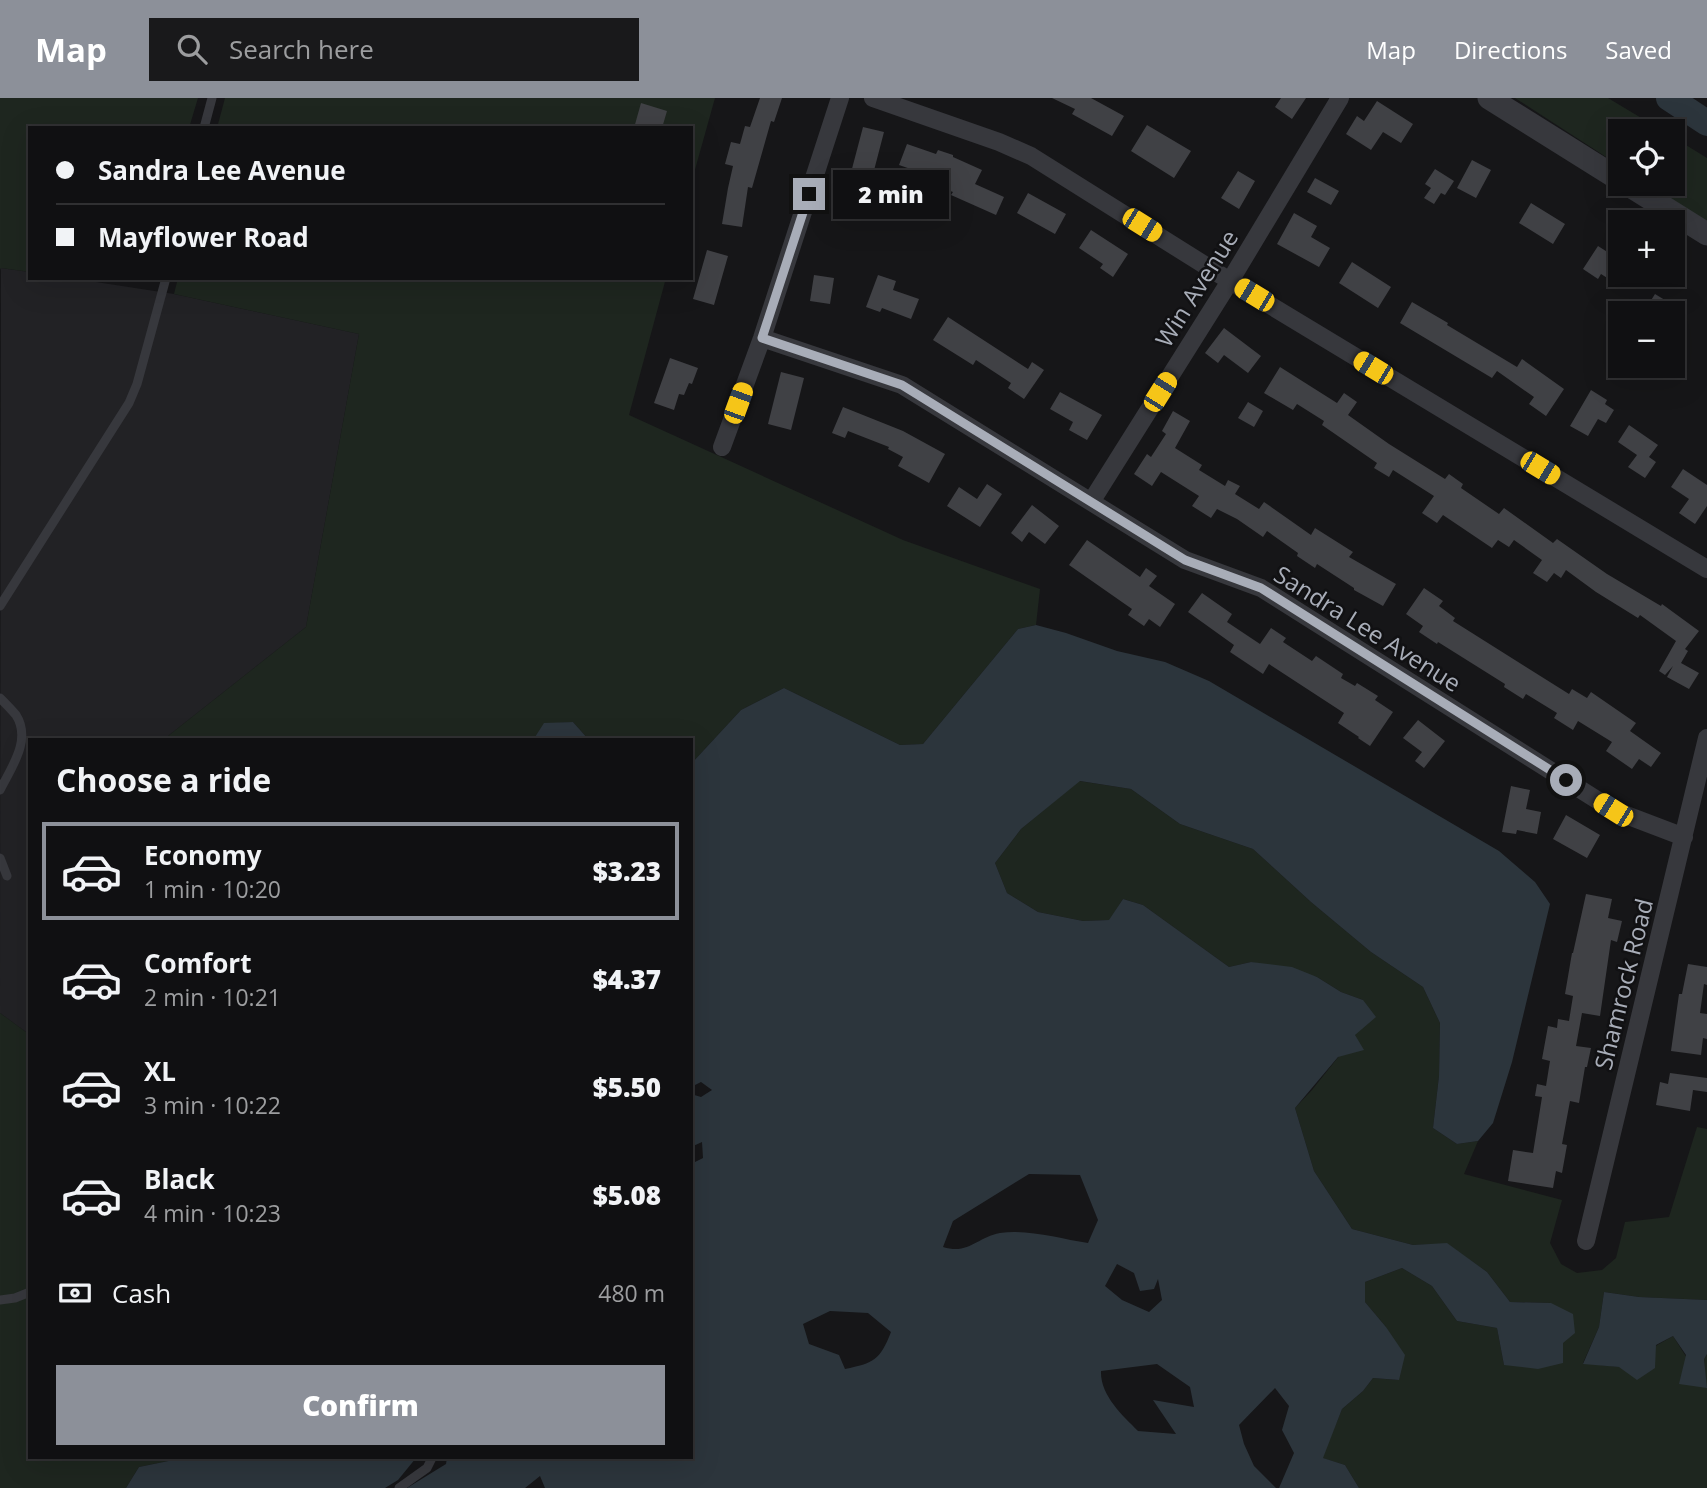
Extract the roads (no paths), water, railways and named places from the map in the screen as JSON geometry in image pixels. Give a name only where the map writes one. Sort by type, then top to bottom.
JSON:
[{"type":"street","points":[[722,447],[762,338],[840,98]]},
{"type":"street","points":[[873,98],[999,142],[1031,156],[1230,281],[1707,569]]},
{"type":"street","name":"Win Avenue","points":[[1091,502],[1230,281],[1340,98]]},
{"type":"street","points":[[1489,98],[1608,172]]},
{"type":"street","points":[[1646,196],[1707,234]]},
{"type":"street","name":"Sandra Lee Avenue","points":[[762,338],[902,385],[1185,560],[1261,588],[1613,810],[1684,837]]},
{"type":"street","name":"Shamrock Road","points":[[1586,1241],[1707,738]]},
{"type":"lane","points":[[205,126],[212,98]]},
{"type":"lane","points":[[0,606],[129,403],[137,384],[165,280]]},
{"type":"lane","points":[[0,698],[15,715],[22,736],[19,754],[0,790]]},
{"type":"lane","points":[[0,858],[7,876]]},
{"type":"lane","points":[[0,1300],[28,1293]]},
{"type":"lane","points":[[399,1488],[427,1468],[432,1459]]},
{"type":"waterway","points":[[1669,98],[1707,123]]}]
